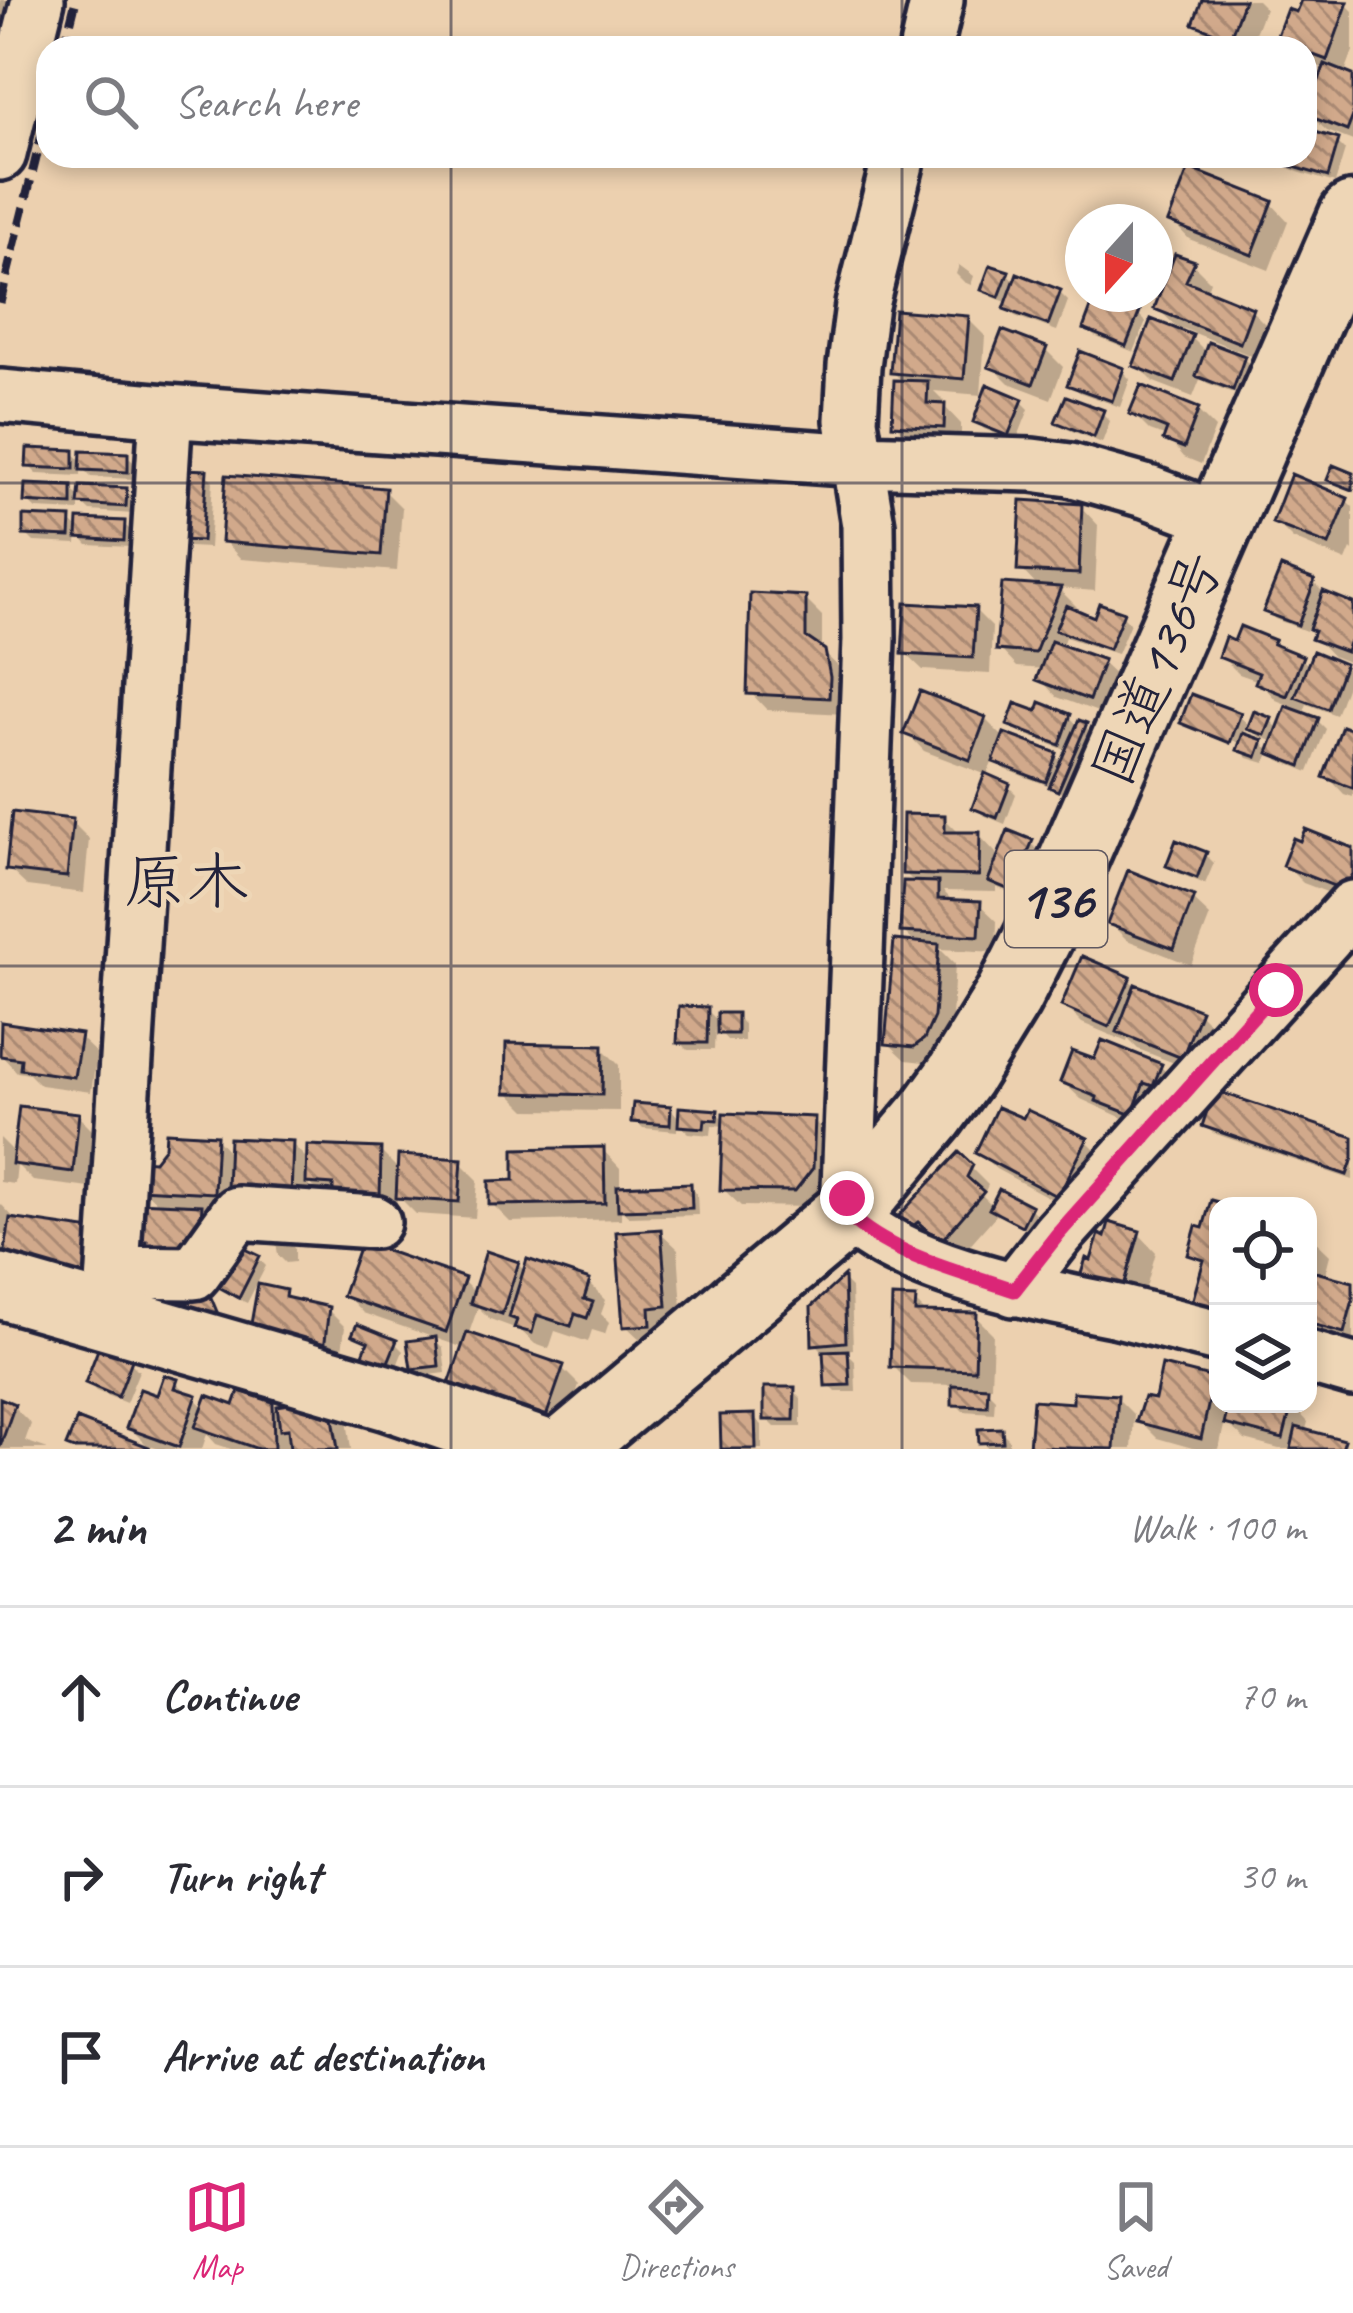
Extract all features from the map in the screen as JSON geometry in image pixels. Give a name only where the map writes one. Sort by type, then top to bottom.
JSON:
[{"type":"highway","name":"国道136号","points":[[567,1449],[847,1214],[941,1102],[1008,997],[1046,922],[1353,216]]},
{"type":"main road","points":[[0,1286],[111,1295],[538,1449]]},
{"type":"street","points":[[0,154],[38,0]]},
{"type":"street","points":[[929,36],[938,0]]},
{"type":"street","points":[[896,168],[860,325],[851,420],[868,525],[869,640],[847,1214],[883,1242],[1014,1290],[1209,1334]]},
{"type":"street","points":[[0,396],[859,460],[1032,465],[1070,470],[1148,492],[1220,519]]},
{"type":"street","points":[[166,411],[111,1295],[194,1273],[237,1213],[374,1222]]},
{"type":"street","points":[[1014,1290],[1071,1219],[1353,908]]},
{"type":"street","points":[[1317,1360],[1353,1370]]},
{"type":"building","points":[[1202,0],[1244,0],[1231,36],[1193,24]]},
{"type":"building","points":[[1301,0],[1348,2],[1327,60],[1317,56],[1317,36],[1277,36],[1287,9],[1296,12]]},
{"type":"building","points":[[1325,64],[1353,75],[1353,116],[1347,131],[1317,119],[1317,85]]},
{"type":"building","points":[[1317,133],[1339,139],[1328,177],[1297,168],[1317,168]]},
{"type":"building","points":[[1189,168],[1273,201],[1252,255],[1173,224],[1173,209]]},
{"type":"building","points":[[1175,254],[1195,261],[1186,281],[1253,308],[1240,343],[1162,312],[1173,312]]},
{"type":"building","points":[[990,265],[1009,271],[999,297],[981,290]]},
{"type":"building","points":[[1017,273],[1061,290],[1048,325],[1004,309]]},
{"type":"building","points":[[895,310],[969,316],[964,379],[890,373]]},
{"type":"building","points":[[1089,312],[1140,312],[1126,346],[1083,329]]},
{"type":"building","points":[[1151,319],[1193,335],[1175,382],[1133,366]]},
{"type":"building","points":[[1002,330],[1047,347],[1033,384],[988,367]]},
{"type":"building","points":[[1208,342],[1245,356],[1233,390],[1196,376]]},
{"type":"building","points":[[1080,351],[1124,368],[1112,401],[1067,385]]},
{"type":"building","points":[[894,380],[928,381],[927,403],[945,404],[944,428],[892,425]]},
{"type":"building","points":[[987,384],[1023,399],[1008,436],[973,422]]},
{"type":"building","points":[[1141,385],[1199,408],[1184,448],[1163,440],[1167,429],[1129,414]]},
{"type":"building","points":[[1066,396],[1104,410],[1094,437],[1055,422]]},
{"type":"building","points":[[27,448],[74,450],[74,469],[26,467]]},
{"type":"building","points":[[81,451],[128,453],[128,472],[80,470]]},
{"type":"building","points":[[1333,465],[1353,473],[1353,490],[1327,480]]},
{"type":"building","points":[[183,469],[207,470],[202,541],[178,540]]},
{"type":"building","points":[[1291,474],[1348,498],[1329,545],[1272,523]]},
{"type":"building","points":[[226,475],[386,488],[381,555],[221,542]]},
{"type":"building","points":[[25,484],[72,486],[72,505],[24,502]]},
{"type":"building","points":[[80,486],[127,488],[126,507],[78,504]]},
{"type":"building","points":[[1021,500],[1082,504],[1079,574],[1017,571]]},
{"type":"building","points":[[23,516],[71,518],[70,537],[23,535]]},
{"type":"building","points":[[78,519],[125,521],[124,541],[77,538]]},
{"type":"building","points":[[1281,567],[1315,580],[1298,625],[1263,612]]},
{"type":"building","points":[[1002,583],[1061,587],[1035,653],[996,650]]},
{"type":"building","points":[[1323,591],[1353,603],[1353,644],[1349,643],[1346,652],[1311,639],[1314,631],[1309,629]]},
{"type":"building","points":[[750,593],[806,596],[806,637],[825,650],[829,698],[747,694]]},
{"type":"building","points":[[905,603],[976,607],[973,658],[902,654]]},
{"type":"building","points":[[1099,603],[1124,612],[1109,649],[1055,630],[1066,605],[1094,617]]},
{"type":"building","points":[[1240,626],[1303,656],[1287,696],[1255,683],[1259,673],[1218,657],[1225,637],[1234,641]]},
{"type":"building","points":[[1051,641],[1104,660],[1089,700],[1036,680]]},
{"type":"building","points":[[1313,651],[1345,664],[1328,709],[1295,697]]},
{"type":"building","points":[[920,691],[986,717],[970,760],[903,734]]},
{"type":"building","points":[[1191,694],[1241,713],[1230,743],[1180,723]]},
{"type":"building","points":[[1040,702],[1071,714],[1060,745],[1007,725],[1015,703],[1037,711]]},
{"type":"building","points":[[1286,706],[1319,718],[1301,766],[1268,753]]},
{"type":"building","points":[[1254,711],[1272,718],[1265,735],[1247,729]]},
{"type":"building","points":[[1079,720],[1087,723],[1058,791],[1049,787]]},
{"type":"building","points":[[1342,726],[1353,730],[1353,788],[1323,777]]},
{"type":"building","points":[[1004,733],[1057,753],[1046,782],[993,762]]},
{"type":"building","points":[[1243,733],[1263,740],[1257,757],[1237,750]]},
{"type":"building","points":[[985,773],[1010,784],[997,818],[972,808]]},
{"type":"building","points":[[12,812],[73,819],[67,877],[6,870]]},
{"type":"building","points":[[903,814],[945,815],[945,832],[980,832],[979,876],[902,874]]},
{"type":"building","points":[[1305,829],[1353,848],[1353,874],[1344,890],[1282,866],[1293,838],[1300,841]]},
{"type":"building","points":[[1008,830],[1033,840],[1012,891],[988,881]]},
{"type":"building","points":[[1176,840],[1207,852],[1197,878],[1166,866]]},
{"type":"building","points":[[1128,870],[1194,896],[1174,949],[1107,924]]},
{"type":"building","points":[[903,881],[938,882],[938,899],[981,901],[979,936],[900,932]]},
{"type":"building","points":[[894,940],[939,944],[934,1017],[924,1039],[914,1047],[885,1044]]},
{"type":"building","points":[[1082,956],[1131,977],[1109,1027],[1061,1006]]},
{"type":"building","points":[[1135,984],[1201,1010],[1182,1058],[1117,1032]]},
{"type":"building","points":[[679,1006],[708,1007],[707,1043],[677,1043]]},
{"type":"building","points":[[717,1013],[737,1013],[737,1034],[717,1034]]},
{"type":"building","points":[[1,1022],[81,1034],[74,1077],[20,1069],[21,1059],[0,1056]]},
{"type":"building","points":[[1102,1040],[1162,1064],[1153,1086],[1144,1083],[1132,1115],[1060,1082],[1072,1051],[1094,1059]]},
{"type":"building","points":[[506,1043],[603,1045],[602,1095],[505,1093]]},
{"type":"building","points":[[1214,1090],[1353,1137],[1347,1175],[1202,1126]]},
{"type":"building","points":[[633,1103],[671,1106],[670,1125],[631,1122]]},
{"type":"building","points":[[19,1106],[79,1113],[73,1172],[12,1164]]},
{"type":"building","points":[[679,1107],[718,1110],[717,1120],[705,1119],[704,1128],[678,1126]]},
{"type":"building","points":[[997,1107],[1023,1118],[1027,1110],[1088,1138],[1058,1197],[975,1153]]},
{"type":"building","points":[[723,1113],[815,1117],[813,1168],[795,1191],[720,1190]]},
{"type":"building","points":[[166,1132],[217,1135],[214,1193],[139,1189],[141,1160],[154,1161],[165,1147]]},
{"type":"building","points":[[229,1138],[293,1141],[291,1197],[227,1189]]},
{"type":"building","points":[[307,1145],[381,1148],[380,1200],[333,1198],[333,1185],[306,1183]]},
{"type":"building","points":[[604,1147],[605,1203],[489,1205],[489,1181],[514,1180],[514,1149]]},
{"type":"building","points":[[959,1152],[973,1165],[967,1177],[984,1192],[940,1242],[918,1222],[907,1231],[895,1220]]},
{"type":"building","points":[[398,1155],[462,1159],[459,1202],[396,1198]]},
{"type":"building","points":[[691,1183],[692,1208],[618,1210],[617,1186]]},
{"type":"building","points":[[999,1189],[1032,1206],[1022,1226],[989,1209]]},
{"type":"building","points":[[136,1202],[202,1205],[200,1236],[191,1252],[146,1249],[147,1241],[134,1240]]},
{"type":"building","points":[[1209,1207],[1209,1311],[1191,1306],[1204,1260],[1188,1255],[1196,1226],[1203,1228]]},
{"type":"building","points":[[10,1218],[92,1230],[86,1275],[3,1263]]},
{"type":"building","points":[[1109,1222],[1140,1231],[1122,1293],[1079,1280],[1086,1258],[1091,1260],[1099,1234],[1105,1237]]},
{"type":"building","points":[[661,1229],[667,1306],[650,1308],[651,1325],[623,1327],[616,1232]]},
{"type":"building","points":[[361,1242],[465,1278],[446,1332],[342,1296]]},
{"type":"building","points":[[237,1245],[260,1256],[239,1298],[217,1286]]},
{"type":"building","points":[[486,1251],[519,1262],[502,1314],[470,1303]]},
{"type":"building","points":[[527,1259],[590,1280],[584,1299],[593,1302],[587,1318],[575,1314],[571,1326],[537,1315],[532,1333],[514,1328],[517,1320],[509,1317]]},
{"type":"building","points":[[1317,1272],[1353,1282],[1344,1333],[1317,1326]]},
{"type":"building","points":[[844,1276],[846,1342],[812,1345],[811,1307]]},
{"type":"building","points":[[258,1284],[286,1290],[285,1297],[329,1307],[323,1358],[248,1341]]},
{"type":"building","points":[[207,1288],[223,1326],[191,1311],[185,1297]]},
{"type":"building","points":[[892,1297],[916,1298],[915,1312],[977,1313],[975,1370],[890,1367]]},
{"type":"building","points":[[357,1324],[397,1340],[380,1382],[356,1372],[368,1342],[352,1335]]},
{"type":"building","points":[[467,1332],[564,1365],[546,1417],[513,1407],[508,1421],[444,1399]]},
{"type":"building","points":[[436,1337],[439,1366],[411,1369],[407,1341]]},
{"type":"building","points":[[99,1347],[132,1360],[118,1397],[85,1383]]},
{"type":"building","points":[[848,1350],[850,1385],[825,1386],[823,1351]]},
{"type":"building","points":[[1162,1365],[1209,1377],[1201,1439],[1136,1422],[1144,1397],[1155,1399]]},
{"type":"building","points":[[164,1375],[178,1379],[175,1388],[197,1395],[179,1447],[126,1428],[140,1389],[157,1395]]},
{"type":"building","points":[[952,1385],[988,1387],[987,1406],[952,1405]]},
{"type":"building","points":[[764,1387],[795,1387],[794,1420],[764,1420]]},
{"type":"building","points":[[288,1390],[330,1399],[338,1449],[290,1449],[288,1429],[280,1430],[277,1406],[290,1404]]},
{"type":"building","points":[[239,1391],[273,1402],[274,1449],[258,1449],[195,1427],[207,1395],[234,1405]]},
{"type":"building","points":[[1073,1392],[1118,1395],[1114,1449],[1029,1447],[1033,1400],[1073,1403]]},
{"type":"building","points":[[0,1398],[15,1404],[0,1447]]},
{"type":"building","points":[[1227,1413],[1290,1413],[1283,1439],[1224,1424]]},
{"type":"building","points":[[755,1414],[756,1449],[721,1449],[720,1415]]},
{"type":"building","points":[[77,1419],[149,1447],[66,1446]]},
{"type":"building","points":[[1296,1427],[1345,1440],[1342,1449],[1291,1449]]},
{"type":"building","points":[[1002,1428],[1003,1442],[979,1443],[978,1429]]},
{"type":"railway","points":[[67,36],[76,0]]},
{"type":"railway","points":[[0,303],[36,158]]},
{"type":"district","name":"原木","points":[[186,881]]},
{"type":"route","points":[[847,1198],[847,1214],[883,1242],[1014,1290],[1058,1234],[1276,990]]}]
